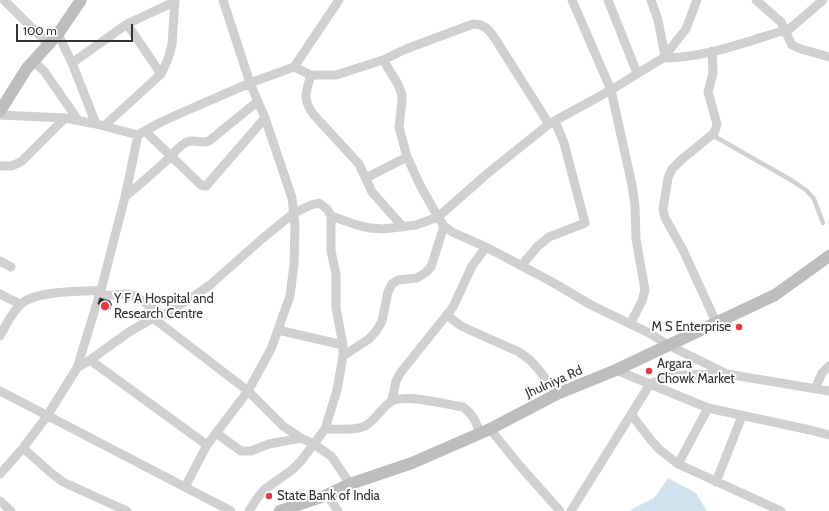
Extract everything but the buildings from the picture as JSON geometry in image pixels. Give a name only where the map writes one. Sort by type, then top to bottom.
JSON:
[{"type":"street","points":[[4,0],[48,44]]},
{"type":"street","points":[[185,487],[207,445],[248,391],[271,349],[290,296],[293,281],[295,226],[292,198],[265,118],[250,83],[222,0]]},
{"type":"street","points":[[0,474],[23,448],[47,416],[77,368],[100,293],[142,134],[175,115],[250,83],[294,67],[339,0]]},
{"type":"street","points":[[572,0],[611,90],[632,185],[635,206],[636,239],[645,285],[644,295],[630,324]]},
{"type":"street","points":[[608,0],[637,73]]},
{"type":"street","points":[[651,0],[658,20],[664,57]]},
{"type":"street","points":[[331,216],[370,228],[384,229],[416,225],[438,217],[488,173],[552,122],[611,90],[664,57],[686,29],[696,0]]},
{"type":"street","points":[[756,0],[778,19],[786,31],[790,42],[796,47],[829,58]]},
{"type":"street","points":[[664,57],[696,55],[712,52],[786,31],[823,0]]},
{"type":"street","points":[[72,63],[127,24],[175,1],[172,45],[168,59],[161,74],[100,125]]},
{"type":"street","points":[[77,2],[58,34],[33,61],[1,109],[78,120],[142,134],[172,156],[201,185],[206,186],[265,118]]},
{"type":"street","points":[[127,24],[161,74]]},
{"type":"street","points":[[294,67],[311,75],[336,76],[383,60],[406,49],[474,24],[481,24],[488,30],[552,122],[564,143],[586,222],[583,225],[549,237],[538,246],[521,266]]},
{"type":"street","points":[[58,34],[100,125]]},
{"type":"street","points":[[712,52],[713,73],[708,92],[717,126],[712,135],[672,169],[668,178],[663,210],[665,218],[683,250],[716,322]]},
{"type":"street","points":[[383,60],[398,84],[402,95],[399,127],[407,157],[414,174],[444,226],[452,232],[486,247],[552,282],[591,305],[649,333],[668,345],[727,374]]},
{"type":"street","points":[[33,61],[44,71],[78,120]]},
{"type":"street","points":[[311,75],[305,95],[308,106],[313,114],[359,164],[372,192],[403,227]]},
{"type":"street","points":[[125,197],[172,156],[181,145],[193,141],[203,143],[209,141],[257,102]]},
{"type":"street","points":[[0,166],[12,166],[22,161],[65,118]]},
{"type":"street","points":[[366,178],[407,157]]},
{"type":"street","points":[[77,368],[129,332],[153,318],[163,315],[210,285],[262,238],[294,213],[311,204],[319,203],[327,209],[331,216],[331,251],[336,274],[336,308],[343,344],[343,356],[337,390],[325,429],[292,470],[265,489],[249,511]]},
{"type":"street","points":[[343,356],[369,338],[377,330],[382,321],[388,292],[392,284],[398,280],[417,278],[431,267],[444,226]]},
{"type":"street","points":[[325,429],[364,427],[373,420],[392,400],[396,381],[401,372],[447,316],[459,296],[472,266],[486,247]]},
{"type":"street","name":"Jhulniya Rd","points":[[280,511],[327,495],[350,484],[412,463],[485,431],[557,394],[616,370],[775,295],[829,256]]},
{"type":"street","points":[[0,261],[11,267]]},
{"type":"street","points":[[0,336],[20,304],[31,297],[41,295],[100,293],[127,294],[135,296],[163,315]]},
{"type":"street","points":[[0,294],[20,304]]},
{"type":"street","points":[[447,316],[461,326],[519,352],[530,360],[557,394]]},
{"type":"street","points":[[153,318],[248,391],[283,426],[301,438],[314,444],[332,457],[350,484]]},
{"type":"street","points":[[278,330],[343,344]]},
{"type":"street","points":[[90,360],[207,445]]},
{"type":"street","points":[[815,389],[822,374],[829,366]]},
{"type":"street","points":[[616,370],[708,408],[829,435]]},
{"type":"street","points":[[571,511],[650,384],[660,379],[669,377],[727,374],[829,391]]},
{"type":"street","points":[[0,391],[231,511]]},
{"type":"street","points":[[392,400],[403,398],[416,399],[463,407],[469,411],[485,431],[520,466],[560,511]]},
{"type":"street","points":[[678,464],[708,408]]},
{"type":"street","points":[[631,414],[660,450],[678,464],[781,511]]},
{"type":"street","points":[[716,482],[742,416]]},
{"type":"street","points":[[216,433],[242,451],[251,451],[269,444],[301,438]]},
{"type":"street","points":[[23,448],[63,482],[123,510]]},
{"type":"street","points":[[327,495],[338,511]]},
{"type":"street","points":[[0,502],[11,511]]},
{"type":"lane","points":[[712,135],[806,190],[814,199],[824,223]]},
{"type":"water","points":[[668,478],[696,493],[707,511],[631,511],[632,509],[654,498]]},
{"type":"place","name":"Y F A Hospital and Research Centre","points":[[105,306]]},
{"type":"place","name":"M S Enterprise","points":[[739,327]]},
{"type":"place","name":"Argara Chowk Market","points":[[649,371]]},
{"type":"place","name":"State Bank of India","points":[[269,496]]}]
